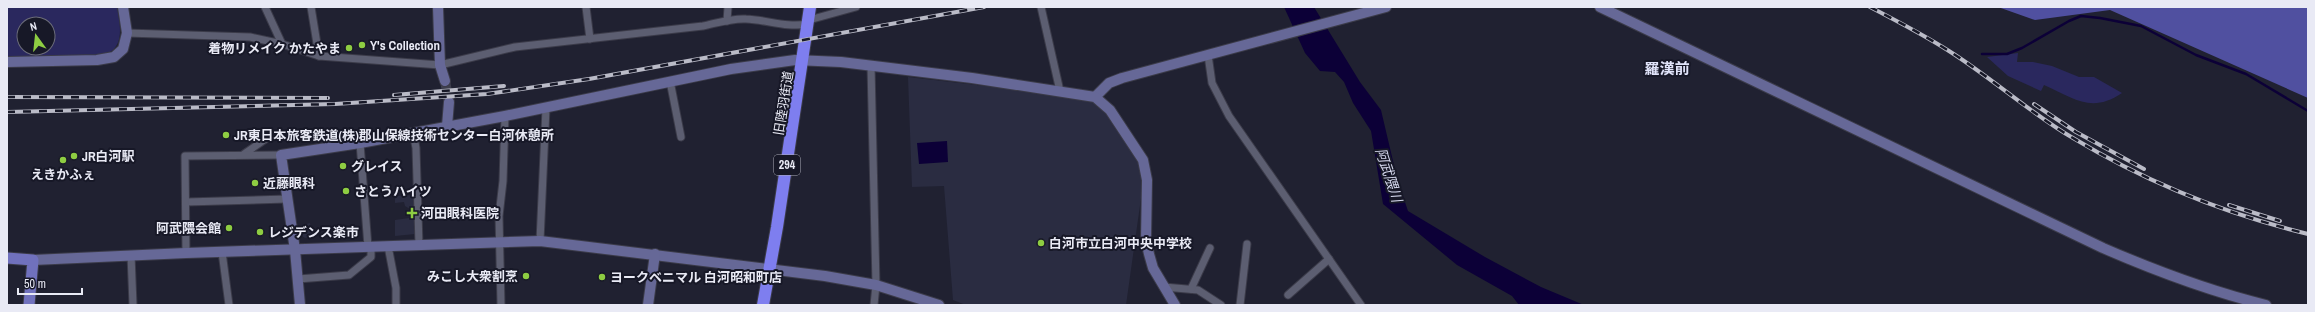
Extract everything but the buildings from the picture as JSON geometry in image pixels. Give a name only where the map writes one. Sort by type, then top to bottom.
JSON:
[{"type":"highway","name":"294","points":[[808,22],[810,7]]},
{"type":"highway","name":"旧陸羽街道","points":[[763,305],[804,60],[808,22]]},
{"type":"main road","points":[[7,258],[33,260],[29,305]]},
{"type":"street","points":[[7,62],[97,60],[114,57],[123,49],[127,33],[123,7]]},
{"type":"street","points":[[265,7],[282,44]]},
{"type":"street","points":[[311,7],[318,56]]},
{"type":"street","points":[[438,7],[440,65],[445,81]]},
{"type":"street","points":[[586,7],[590,39]]},
{"type":"street","points":[[727,21],[728,7]]},
{"type":"street","points":[[127,33],[250,38],[282,44],[318,56],[440,65],[515,47],[703,26],[727,21],[746,19],[775,24],[808,22],[856,7]]},
{"type":"street","points":[[1041,7],[1060,91]]},
{"type":"street","points":[[1095,97],[1109,84],[1122,78],[1386,7]]},
{"type":"street","points":[[1600,7],[2103,248],[2167,275],[2227,296],[2266,305]]},
{"type":"street","points":[[1208,55],[1212,83],[1229,116],[1361,305]]},
{"type":"street","points":[[186,253],[185,156],[281,154],[360,143],[546,108],[670,81],[768,62],[804,60],[871,66],[1095,97],[1110,110],[1143,160],[1148,199],[1146,241],[1153,268],[1175,305]]},
{"type":"street","points":[[871,66],[876,285],[874,305]]},
{"type":"street","points":[[670,81],[681,137]]},
{"type":"street","points":[[447,126],[449,102]]},
{"type":"street","points":[[540,241],[546,108]]},
{"type":"street","points":[[501,305],[498,216],[503,181],[505,116]]},
{"type":"street","points":[[413,132],[416,148],[419,245]]},
{"type":"street","points":[[244,155],[267,138]]},
{"type":"street","points":[[298,279],[349,275],[371,256],[360,143]]},
{"type":"street","points":[[281,154],[295,250],[300,305]]},
{"type":"street","points":[[186,202],[287,199]]},
{"type":"street","points":[[33,260],[131,255],[540,241],[825,276],[876,285],[939,305]]},
{"type":"street","points":[[1240,305],[1247,244]]},
{"type":"street","points":[[388,246],[396,288],[396,305]]},
{"type":"street","points":[[1191,289],[1210,248]]},
{"type":"street","points":[[222,252],[228,305]]},
{"type":"street","points":[[648,305],[655,254]]},
{"type":"street","points":[[131,255],[133,305]]},
{"type":"street","points":[[1288,295],[1329,259]]},
{"type":"street","points":[[1164,287],[1191,289],[1206,295],[1221,305]]},
{"type":"shaded area","points":[[7,7],[117,7],[120,23],[120,34],[117,45],[114,49],[107,53],[96,55],[47,58],[7,57]]},
{"type":"shaded area","points":[[1998,7],[2308,7],[2308,98],[2110,10],[2035,20]]},
{"type":"shaded area","points":[[2018,53],[2017,62],[2033,62],[2052,66],[2079,77],[2094,77],[2122,93],[2111,99],[2092,103],[2074,99],[2044,85],[2041,91],[2008,76],[1987,57]]},
{"type":"shaded area","name":"白河市立白河中央中学校","points":[[908,77],[1081,97],[1093,101],[1106,112],[1139,162],[1143,184],[1126,305],[966,305],[953,300],[944,186],[912,187]]},
{"type":"shaded area","name":"河田眼科医院","points":[[414,195],[415,234],[395,236],[395,220],[409,218],[410,209],[405,206],[404,202],[395,203],[395,196]]},
{"type":"shaded area","points":[[310,223],[313,236],[305,238],[302,236],[299,226]]},
{"type":"water","name":"阿武隈川","points":[[1284,7],[1314,7],[1360,82],[1381,110],[1397,178],[1408,211],[1485,257],[1541,287],[1584,305],[1519,305],[1512,296],[1457,265],[1383,204],[1371,131],[1353,103],[1344,82],[1335,72],[1320,71],[1305,53]]},
{"type":"water","points":[[947,141],[948,162],[919,164],[917,143]]},
{"type":"waterway","points":[[1982,54],[2007,54],[2022,48],[2069,21],[2081,16],[2100,18],[2141,26],[2196,55],[2246,74],[2308,111]]},
{"type":"tunnel","points":[[445,81],[449,102]]},
{"type":"railway","points":[[7,112],[335,104],[487,94],[589,79],[984,7]]},
{"type":"railway","points":[[1870,7],[1920,34],[1965,61],[2026,107],[2057,128],[2129,169],[2187,195],[2247,217],[2308,234]]},
{"type":"railway","points":[[394,95],[504,86]]},
{"type":"railway","points":[[7,97],[328,98]]},
{"type":"railway","points":[[2034,104],[2076,132],[2144,169]]},
{"type":"railway","points":[[2229,205],[2280,221]]},
{"type":"place","name":"Y's Collection","points":[[362,45]]},
{"type":"place","name":"着物リメイク かたやま","points":[[349,48]]},
{"type":"place","name":"JR東日本旅客鉄道(株)郡山保線技術センター白河休憩所","points":[[226,135]]},
{"type":"place","name":"JR白河駅","points":[[74,156]]},
{"type":"place","name":"えきかふぇ","points":[[63,160]]},
{"type":"place","name":"グレイス","points":[[343,166]]},
{"type":"place","name":"近藤眼科","points":[[255,183]]},
{"type":"place","name":"さとうハイツ","points":[[346,191]]},
{"type":"place","name":"河田眼科医院","points":[[412,213]]},
{"type":"place","name":"阿武隈会館","points":[[229,228]]},
{"type":"place","name":"レジデンス楽市","points":[[260,232]]},
{"type":"place","name":"白河市立白河中央中学校","points":[[1041,243]]},
{"type":"place","name":"みこし大衆割烹","points":[[526,276]]},
{"type":"place","name":"ヨークベニマル 白河昭和町店","points":[[602,277]]},
{"type":"district","name":"羅漢前","points":[[1667,69]]}]
